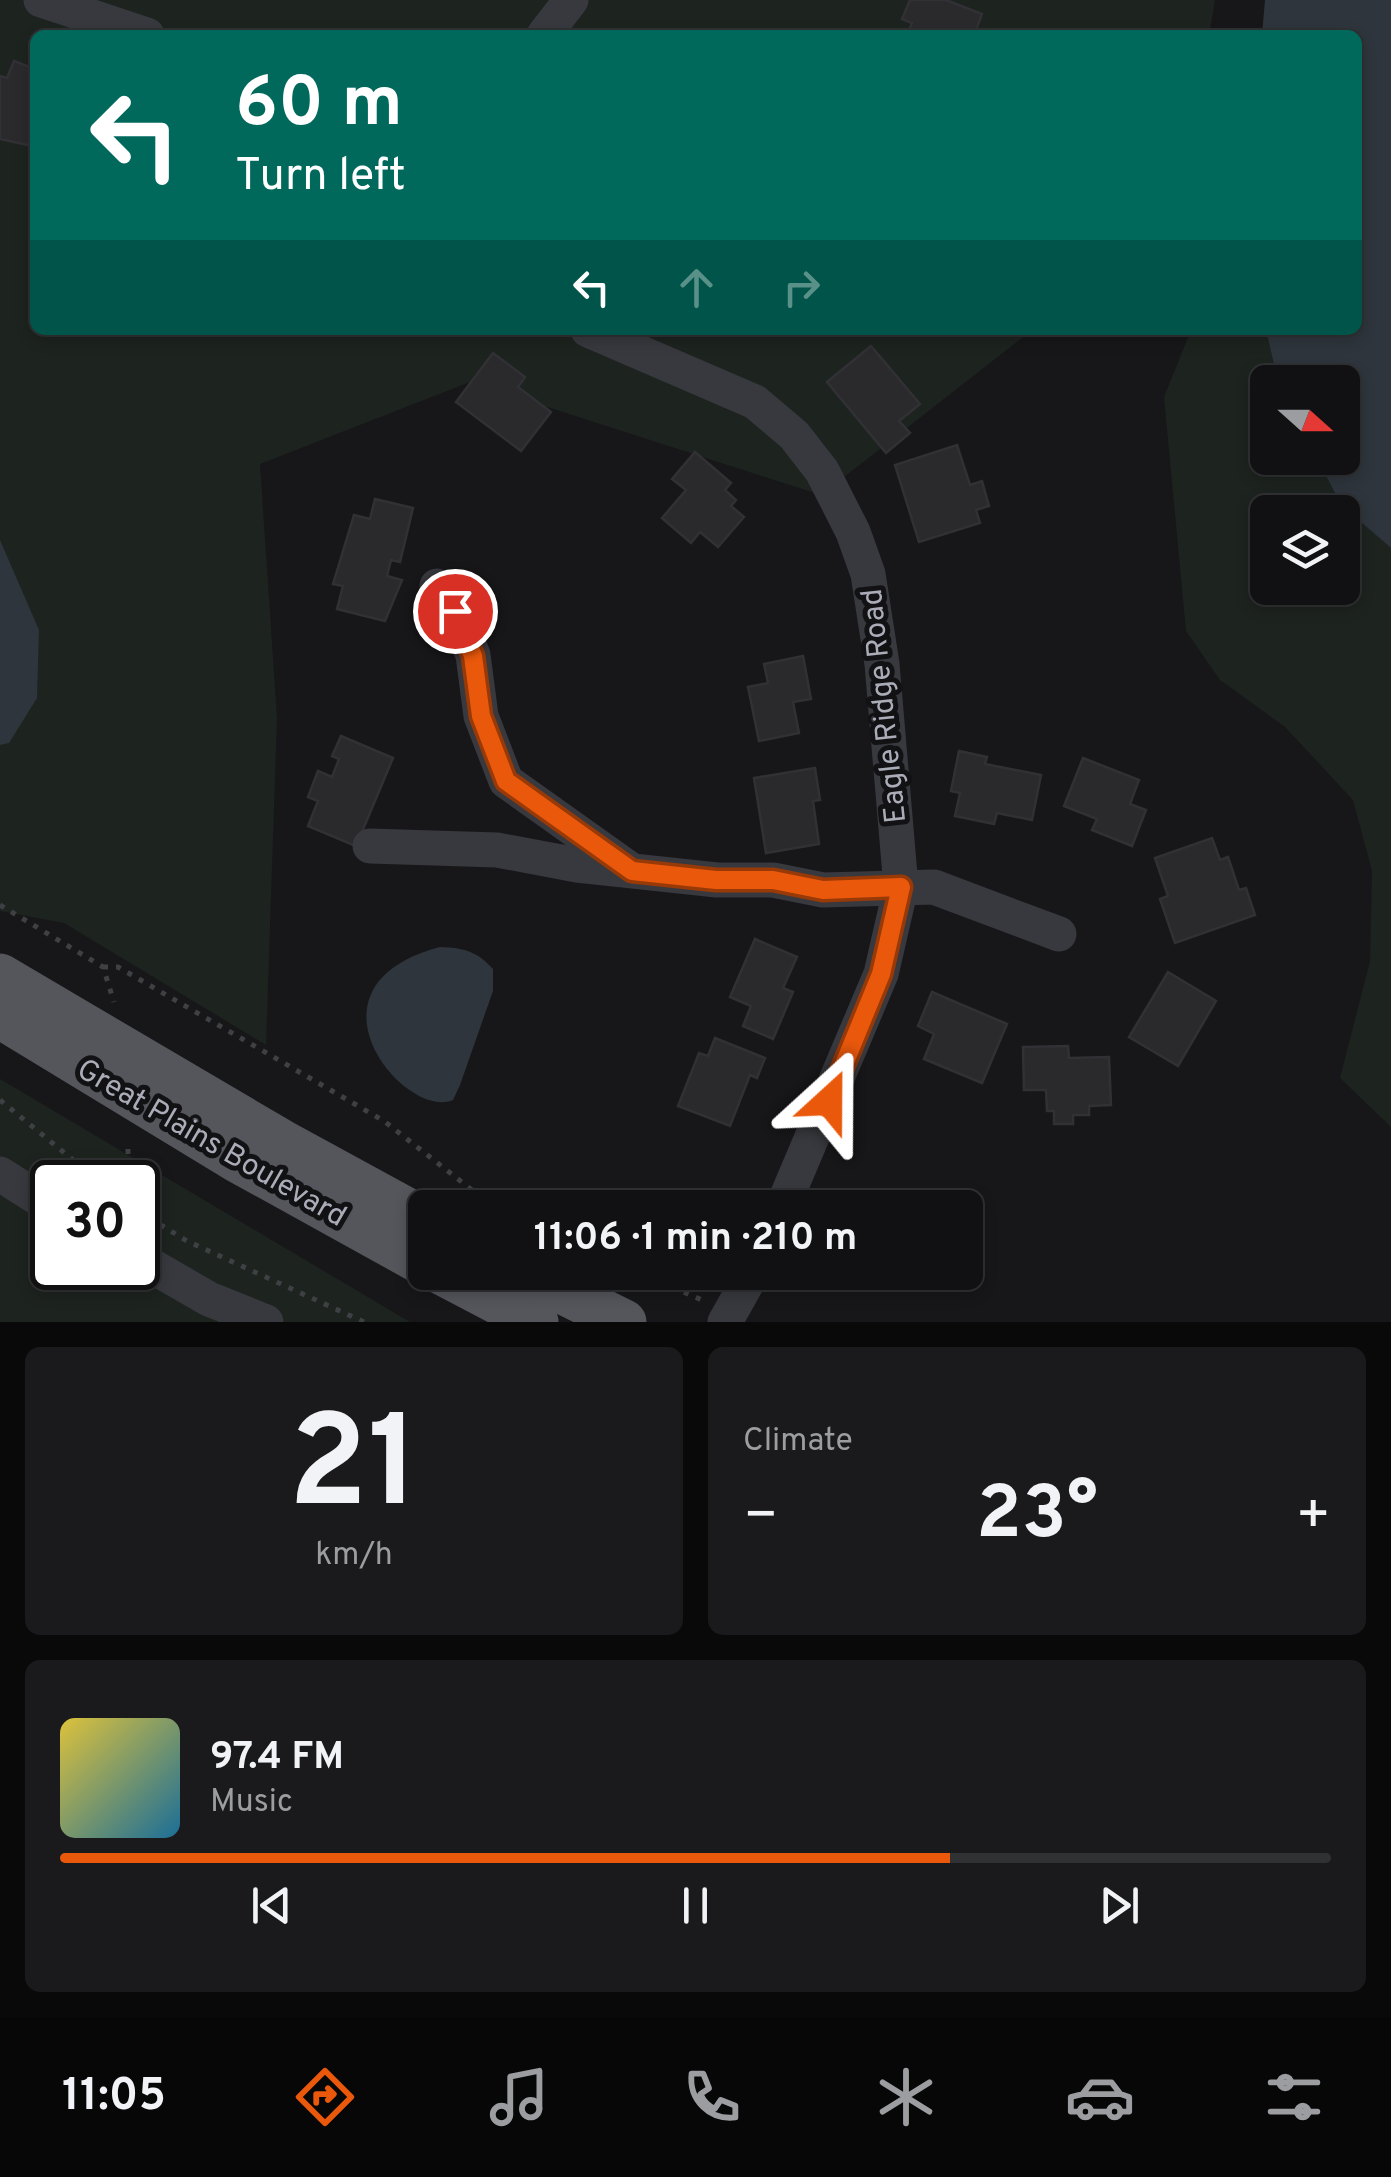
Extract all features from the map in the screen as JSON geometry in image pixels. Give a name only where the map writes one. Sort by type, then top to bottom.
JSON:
[{"type":"main road","name":"Great Plains Boulevard","points":[[0,976],[282,1142],[408,1211]]},
{"type":"main road","name":"Great Plains Boulevard","points":[[0,1016],[237,1160],[408,1255]]},
{"type":"main road","points":[[475,1290],[536,1322]]},
{"type":"main road","points":[[559,1290],[624,1322]]},
{"type":"street","points":[[42,0],[133,30]]},
{"type":"street","name":"Eagle Ridge Road","points":[[600,335],[755,402],[794,435],[822,472],[853,532],[868,574],[882,664],[901,887],[881,974],[790,1190]]},
{"type":"street","points":[[438,586],[455,611],[473,656],[481,716],[506,781],[632,871]]},
{"type":"street","points":[[370,846],[496,850],[632,871],[716,880],[773,880],[823,890],[934,887],[964,895],[1059,934]]},
{"type":"street","points":[[0,1174],[30,1193]]},
{"type":"street","points":[[160,1271],[210,1299],[266,1322]]},
{"type":"street","points":[[729,1317],[743,1290]]},
{"type":"path","points":[[0,905],[103,966],[118,966],[384,1121],[476,1190]]},
{"type":"path","points":[[103,966],[116,1010]]},
{"type":"path","points":[[0,1100],[73,1160]]},
{"type":"path","points":[[128,1148],[128,1160]]},
{"type":"path","points":[[160,1224],[187,1241],[364,1322]]},
{"type":"path","points":[[673,1290],[729,1317]]},
{"type":"shaded area","points":[[0,0],[1215,0],[1210,30],[30,30],[30,335],[1026,335],[821,495],[470,382],[260,464],[277,718],[266,1045],[64,923],[0,911]]},
{"type":"shaded area","points":[[1265,0],[1391,0],[1391,548],[1360,521],[1360,495],[1336,495],[1326,475],[1360,475],[1360,365],[1274,365],[1267,335],[1362,335],[1362,30],[1262,30]]},
{"type":"shaded area","points":[[1189,335],[1267,335],[1274,365],[1250,365],[1250,475],[1326,475],[1336,495],[1250,495],[1250,605],[1360,605],[1360,521],[1391,548],[1391,1127],[1340,1078],[1370,961],[1372,871],[1353,800],[1285,727],[1220,680],[1186,631],[1164,397]]},
{"type":"shaded area","points":[[0,540],[39,630],[37,698],[9,743],[0,745]]},
{"type":"shaded area","points":[[440,947],[470,952],[487,963],[493,969],[493,991],[453,1100],[433,1101],[410,1090],[389,1071],[373,1046],[366,1018],[373,990],[396,966]]},
{"type":"shaded area","points":[[0,1079],[137,1160],[30,1160],[30,1290],[160,1290],[160,1174],[410,1322],[0,1322]]},
{"type":"building","points":[[910,0],[946,0],[982,14],[976,30],[909,30],[912,23],[902,19]]},
{"type":"building","points":[[14,61],[30,67],[30,146],[0,139],[0,76],[7,78]]},
{"type":"building","points":[[871,346],[920,404],[899,421],[910,433],[886,453],[827,382]]},
{"type":"building","points":[[493,353],[525,377],[518,387],[551,412],[521,451],[456,402]]},
{"type":"building","points":[[957,445],[970,485],[982,481],[989,506],[976,510],[980,523],[919,542],[895,465]]},
{"type":"building","points":[[695,452],[731,483],[725,490],[736,500],[731,506],[744,517],[718,547],[700,532],[691,543],[662,518],[686,490],[672,479]]},
{"type":"building","points":[[375,499],[413,508],[400,562],[391,560],[387,576],[402,580],[385,621],[337,609],[343,586],[333,584],[354,515],[370,519]]},
{"type":"building","points":[[803,656],[811,699],[793,702],[799,733],[759,741],[748,687],[768,683],[764,664]]},
{"type":"building","points":[[341,736],[393,758],[356,846],[308,826],[318,801],[308,797],[318,771],[332,777],[339,759],[332,756]]},
{"type":"building","points":[[959,751],[987,757],[985,764],[1041,775],[1032,820],[997,813],[994,824],[955,816],[960,793],[951,791]]},
{"type":"building","points":[[1083,758],[1139,780],[1130,804],[1146,810],[1132,846],[1092,830],[1097,819],[1064,806]]},
{"type":"building","points":[[815,768],[820,800],[813,801],[819,844],[766,853],[754,778]]},
{"type":"building","points":[[1212,838],[1220,860],[1228,857],[1239,890],[1246,888],[1255,915],[1175,943],[1160,899],[1168,896],[1155,858]]},
{"type":"building","points":[[755,939],[797,957],[783,988],[793,992],[773,1039],[743,1026],[751,1006],[730,997]]},
{"type":"building","points":[[1168,972],[1216,1001],[1178,1066],[1129,1037]]},
{"type":"building","points":[[932,992],[1007,1024],[982,1083],[924,1059],[934,1034],[918,1026]]},
{"type":"building","points":[[715,1038],[765,1058],[757,1078],[750,1075],[730,1126],[678,1106],[699,1053],[708,1056]]},
{"type":"building","points":[[1068,1046],[1069,1058],[1109,1057],[1111,1105],[1089,1106],[1089,1115],[1073,1115],[1073,1124],[1054,1124],[1054,1111],[1047,1111],[1046,1090],[1024,1090],[1023,1047]]},
{"type":"route","points":[[455,611],[473,656],[481,716],[506,781],[543,812],[612,852],[632,871],[716,880],[773,880],[823,890],[901,887],[894,932],[881,974],[829,1101]]}]
